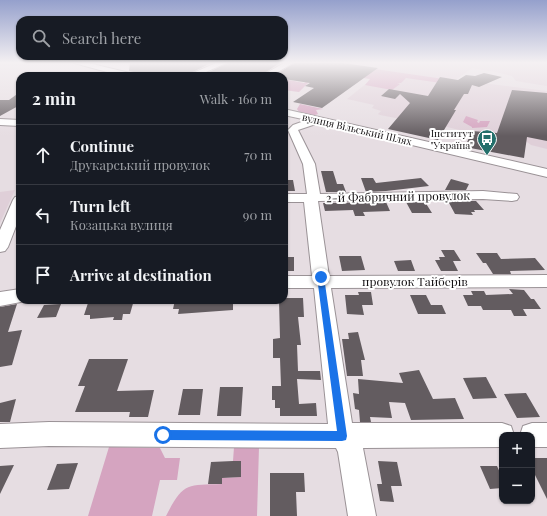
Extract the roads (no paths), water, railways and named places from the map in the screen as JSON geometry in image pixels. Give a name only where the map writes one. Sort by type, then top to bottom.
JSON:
[{"type":"street","name":"вулиця Вільський Шлях","points":[[288,113],[547,173]]},
{"type":"street","points":[[318,120],[292,127],[309,164],[314,194],[311,198],[321,281],[342,436],[350,447],[362,516]]},
{"type":"street","points":[[0,122],[16,123]]},
{"type":"street","name":"2-й Фабричний провулок","points":[[288,198],[483,195],[512,197]]},
{"type":"street","points":[[0,247],[16,209]]},
{"type":"street","name":"провулок Тайберів","points":[[288,282],[547,281]]},
{"type":"street","points":[[0,299],[16,297]]},
{"type":"street","points":[[0,436],[49,434],[342,436],[499,435]]},
{"type":"street","points":[[535,435],[547,435]]},
{"type":"place","name":"Інститут \"Україна\"","points":[[487,156]]}]
